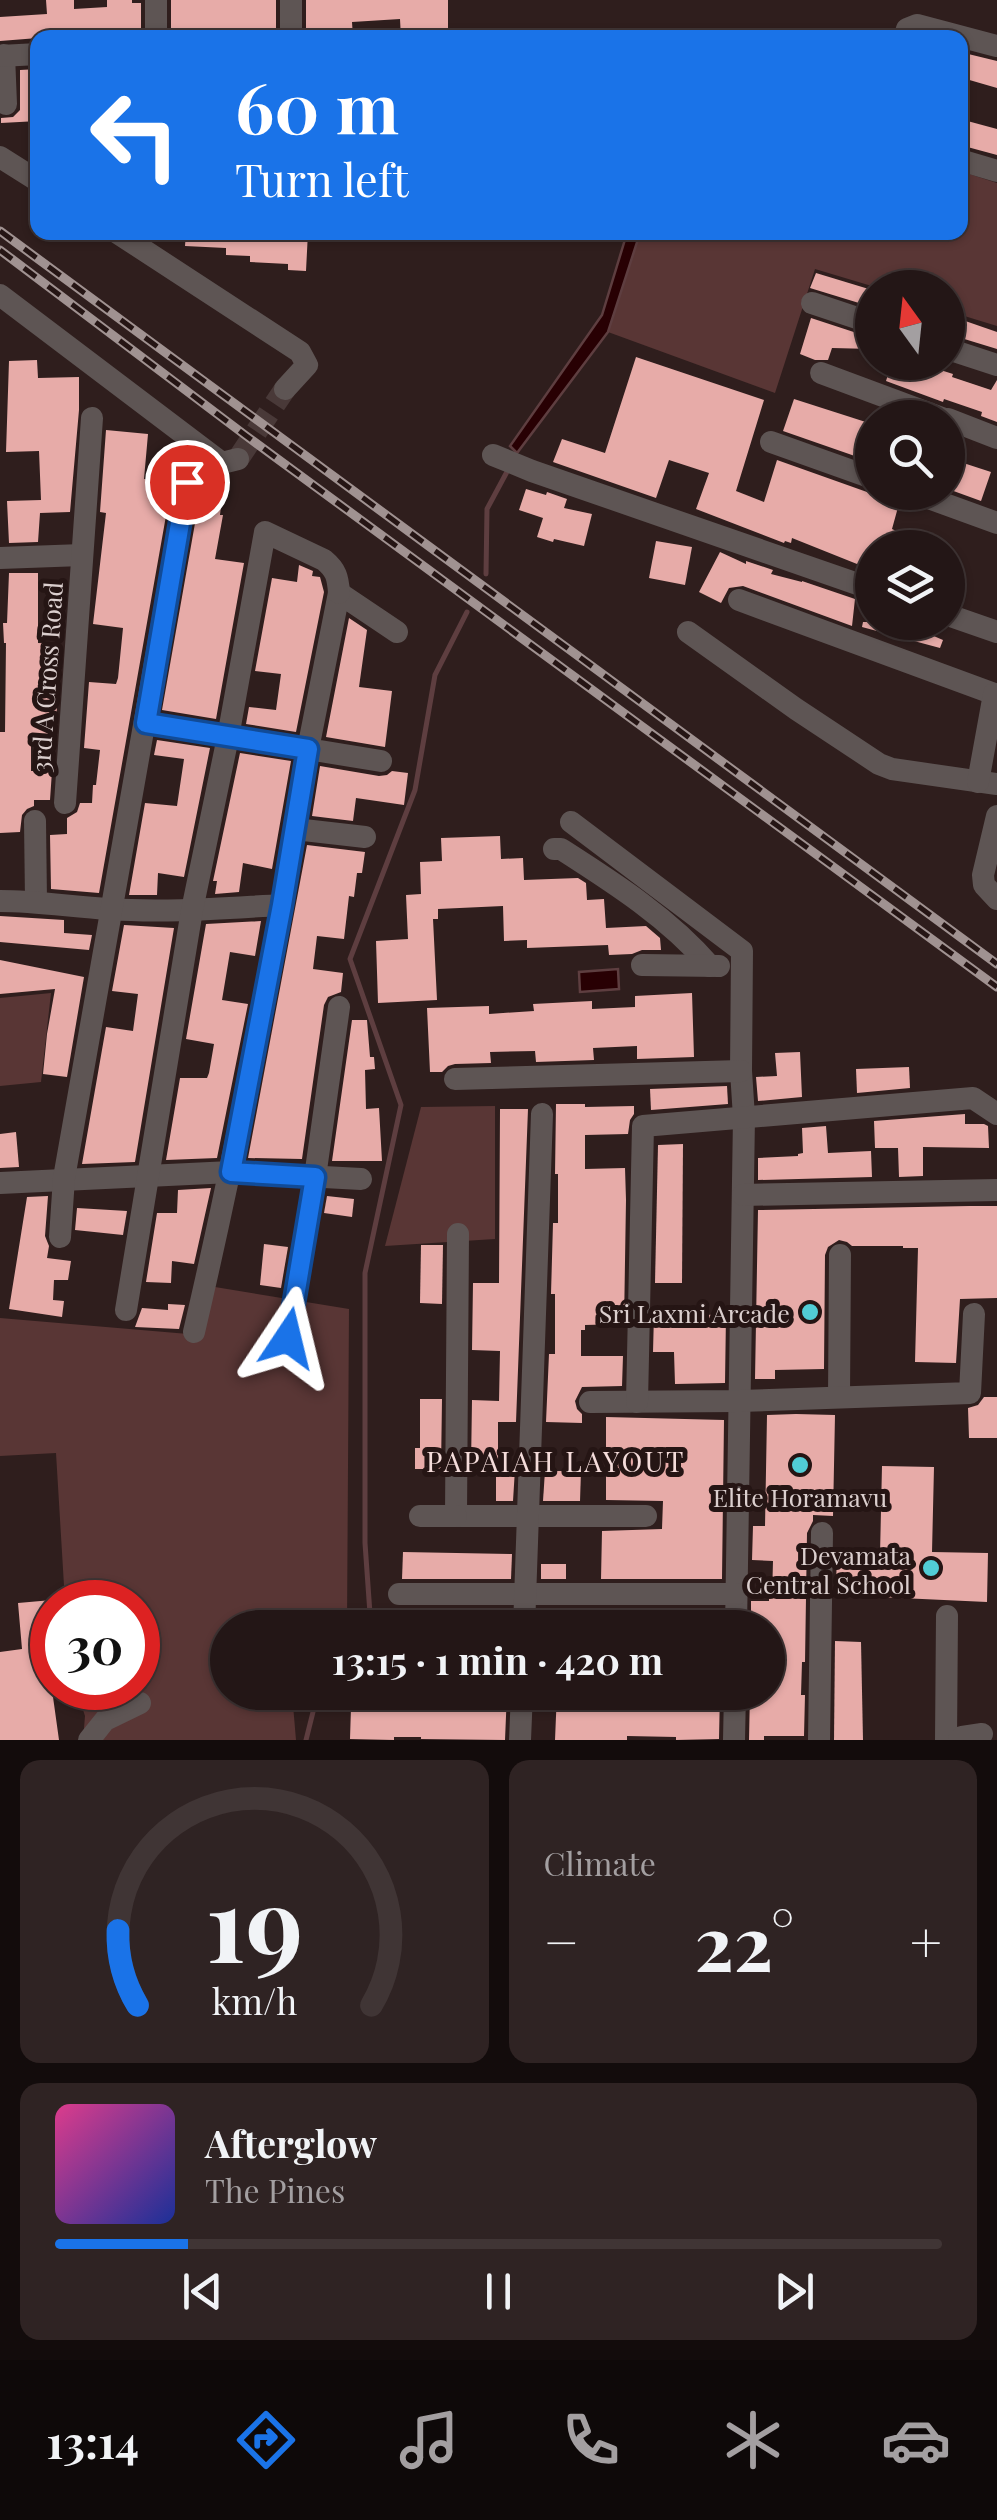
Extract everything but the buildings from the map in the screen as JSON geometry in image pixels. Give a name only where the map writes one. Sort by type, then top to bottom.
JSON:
[{"type":"street","points":[[156,0],[156,30]]},
{"type":"street","points":[[291,0],[291,30]]},
{"type":"street","points":[[906,30],[916,25],[935,30]]},
{"type":"street","points":[[968,38],[997,46]]},
{"type":"street","points":[[6,104],[2,56],[30,54]]},
{"type":"street","points":[[0,157],[30,177]]},
{"type":"street","points":[[968,162],[997,171]]},
{"type":"street","points":[[128,240],[300,352],[306,365],[285,389]]},
{"type":"street","points":[[0,295],[222,463],[238,459]]},
{"type":"street","points":[[812,303],[855,317]]},
{"type":"street","points":[[965,354],[997,365]]},
{"type":"street","points":[[821,373],[895,400]]},
{"type":"street","name":"3rd A Cross Road","points":[[65,803],[92,418]]},
{"type":"street","points":[[965,426],[997,438]]},
{"type":"street","points":[[771,442],[855,472]]},
{"type":"street","points":[[492,455],[855,583]]},
{"type":"street","points":[[60,1237],[64,1178],[187,482]]},
{"type":"street","points":[[961,510],[997,523]]},
{"type":"street","points":[[126,1310],[192,910],[266,532],[324,560],[338,576],[339,593],[231,1172],[194,1332]]},
{"type":"street","points":[[0,558],[82,555]]},
{"type":"street","points":[[339,593],[397,632]]},
{"type":"street","points":[[688,632],[879,764],[892,770],[987,783],[996,694],[739,600]]},
{"type":"street","points":[[965,621],[997,632]]},
{"type":"street","points":[[146,723],[381,761]]},
{"type":"street","points":[[997,816],[983,876],[984,885],[997,899]]},
{"type":"street","points":[[35,821],[36,901]]},
{"type":"street","points":[[572,822],[742,951],[744,1118],[736,1610]]},
{"type":"street","points":[[295,830],[365,836]]},
{"type":"street","points":[[554,849],[562,849],[646,906],[690,943],[710,966]]},
{"type":"street","points":[[0,901],[110,909],[282,905]]},
{"type":"street","points":[[642,965],[723,966],[742,970]]},
{"type":"street","points":[[288,1338],[339,1006]]},
{"type":"street","points":[[455,1078],[510,1066],[741,1072]]},
{"type":"street","points":[[636,1402],[643,1126],[973,1098],[997,1114]]},
{"type":"street","points":[[525,1610],[542,1114]]},
{"type":"street","points":[[0,1183],[231,1172],[362,1179]]},
{"type":"street","points":[[742,1196],[997,1190]]},
{"type":"street","points":[[456,1516],[458,1234]]},
{"type":"street","points":[[839,1398],[840,1255]]},
{"type":"street","points":[[590,1402],[970,1392],[974,1314]]},
{"type":"street","points":[[420,1516],[646,1516]]},
{"type":"street","points":[[819,1740],[822,1533]]},
{"type":"street","points":[[399,1594],[736,1594]]},
{"type":"street","points":[[946,1616],[946,1740]]},
{"type":"street","points":[[89,1740],[106,1720],[126,1710]]},
{"type":"street","points":[[520,1740],[521,1710]]},
{"type":"street","points":[[734,1740],[735,1710]]},
{"type":"street","points":[[959,1740],[982,1734]]},
{"type":"shaded area","points":[[968,174],[997,183],[997,326],[965,316],[965,270],[855,270],[855,281],[815,269],[775,393],[608,332],[636,240],[968,240]]},
{"type":"shaded area","points":[[625,240],[638,240],[608,332],[517,453],[510,446],[602,315]]},
{"type":"shaded area","points":[[618,969],[619,989],[580,992],[579,972]]},
{"type":"shaded area","points":[[51,993],[41,1082],[0,1086],[0,998]]},
{"type":"shaded area","points":[[495,1106],[495,1239],[385,1246],[421,1107]]},
{"type":"shaded area","points":[[215,1287],[349,1309],[347,1610],[210,1610],[210,1710],[293,1710],[296,1740],[83,1740],[83,1710],[160,1710],[160,1580],[64,1580],[56,1453],[0,1456],[0,1318],[200,1335]]},
{"type":"waterway","points":[[486,574],[487,509],[509,468]]},
{"type":"waterway","points":[[370,1610],[365,1543],[365,1273],[401,1105],[350,959],[415,790],[435,675],[467,612]]},
{"type":"waterway","points":[[306,1740],[314,1710]]},
{"type":"tunnel","points":[[238,459],[285,389]]},
{"type":"railway","points":[[0,231],[997,964]]},
{"type":"railway","points":[[0,250],[245,435],[997,987]]},
{"type":"place","name":"Sri Laxmi Arcade","points":[[810,1312]]},
{"type":"place","name":"Elite Horamavu","points":[[800,1465]]},
{"type":"place","name":"Devamata Central School","points":[[931,1568]]},
{"type":"district","name":"PAPAIAH LAYOUT","points":[[556,1460]]},
{"type":"route","points":[[187,482],[146,723],[308,749],[231,1172],[315,1177],[288,1338]]}]
